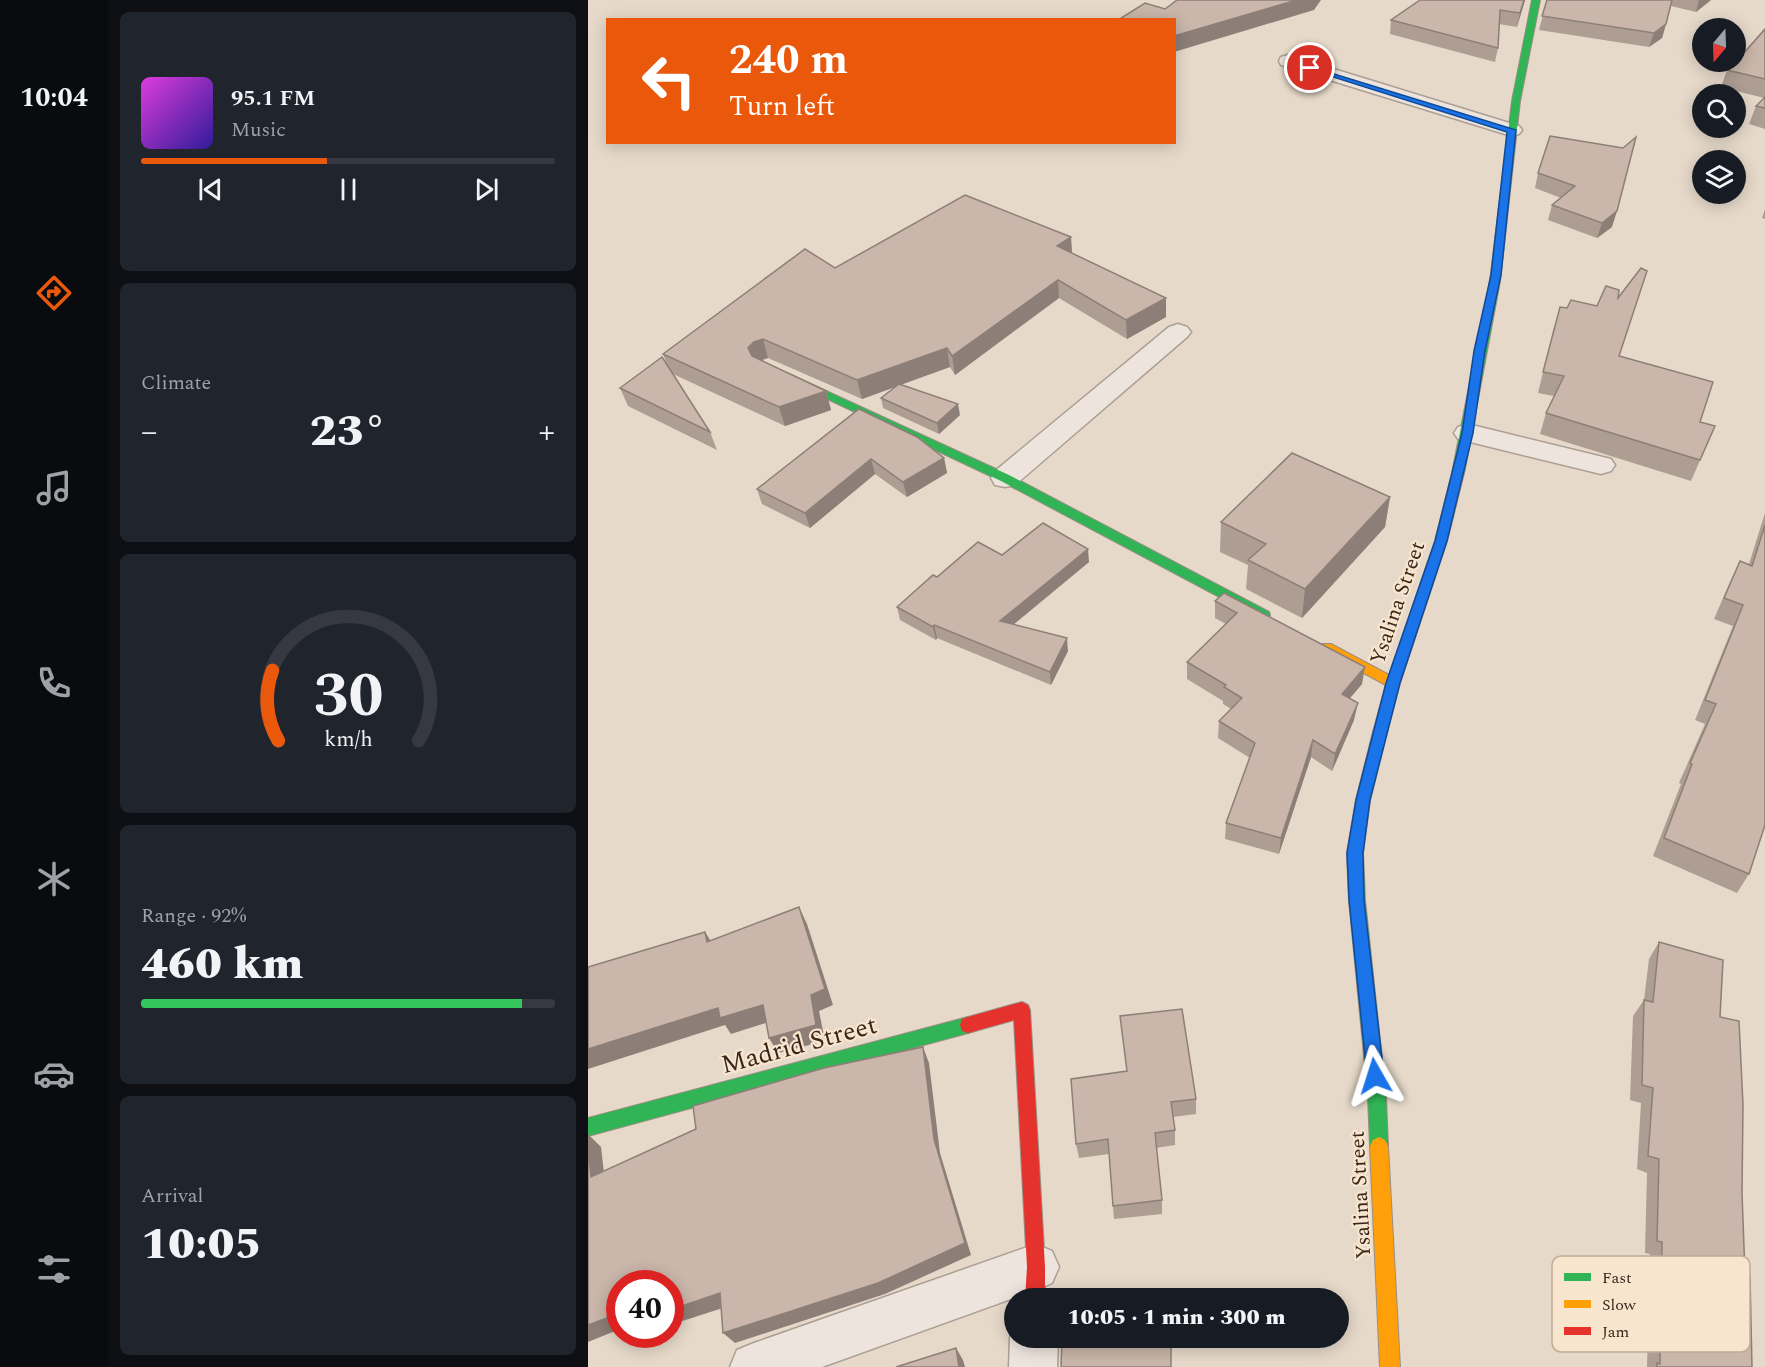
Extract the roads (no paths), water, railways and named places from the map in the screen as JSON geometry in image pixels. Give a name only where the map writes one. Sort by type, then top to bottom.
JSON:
[{"type":"street","name":"Ysalina Street","points":[[1390,1367],[1377,1097],[1357,900],[1355,853],[1363,800],[1393,683],[1441,541],[1468,433],[1480,351],[1496,275],[1512,130],[1526,37],[1536,0]]},
{"type":"street","points":[[1288,61],[1512,130]]},
{"type":"street","points":[[1005,478],[1178,332]]},
{"type":"street","points":[[769,368],[1005,478],[1278,622]]},
{"type":"street","points":[[1468,433],[1601,465]]},
{"type":"street","points":[[1309,639],[1393,683]]},
{"type":"street","name":"Madrid Street","points":[[588,1127],[1022,1010],[1036,1283]]},
{"type":"street","points":[[754,1367],[1036,1283]]},
{"type":"street","points":[[1033,1367],[1034,1348]]}]
